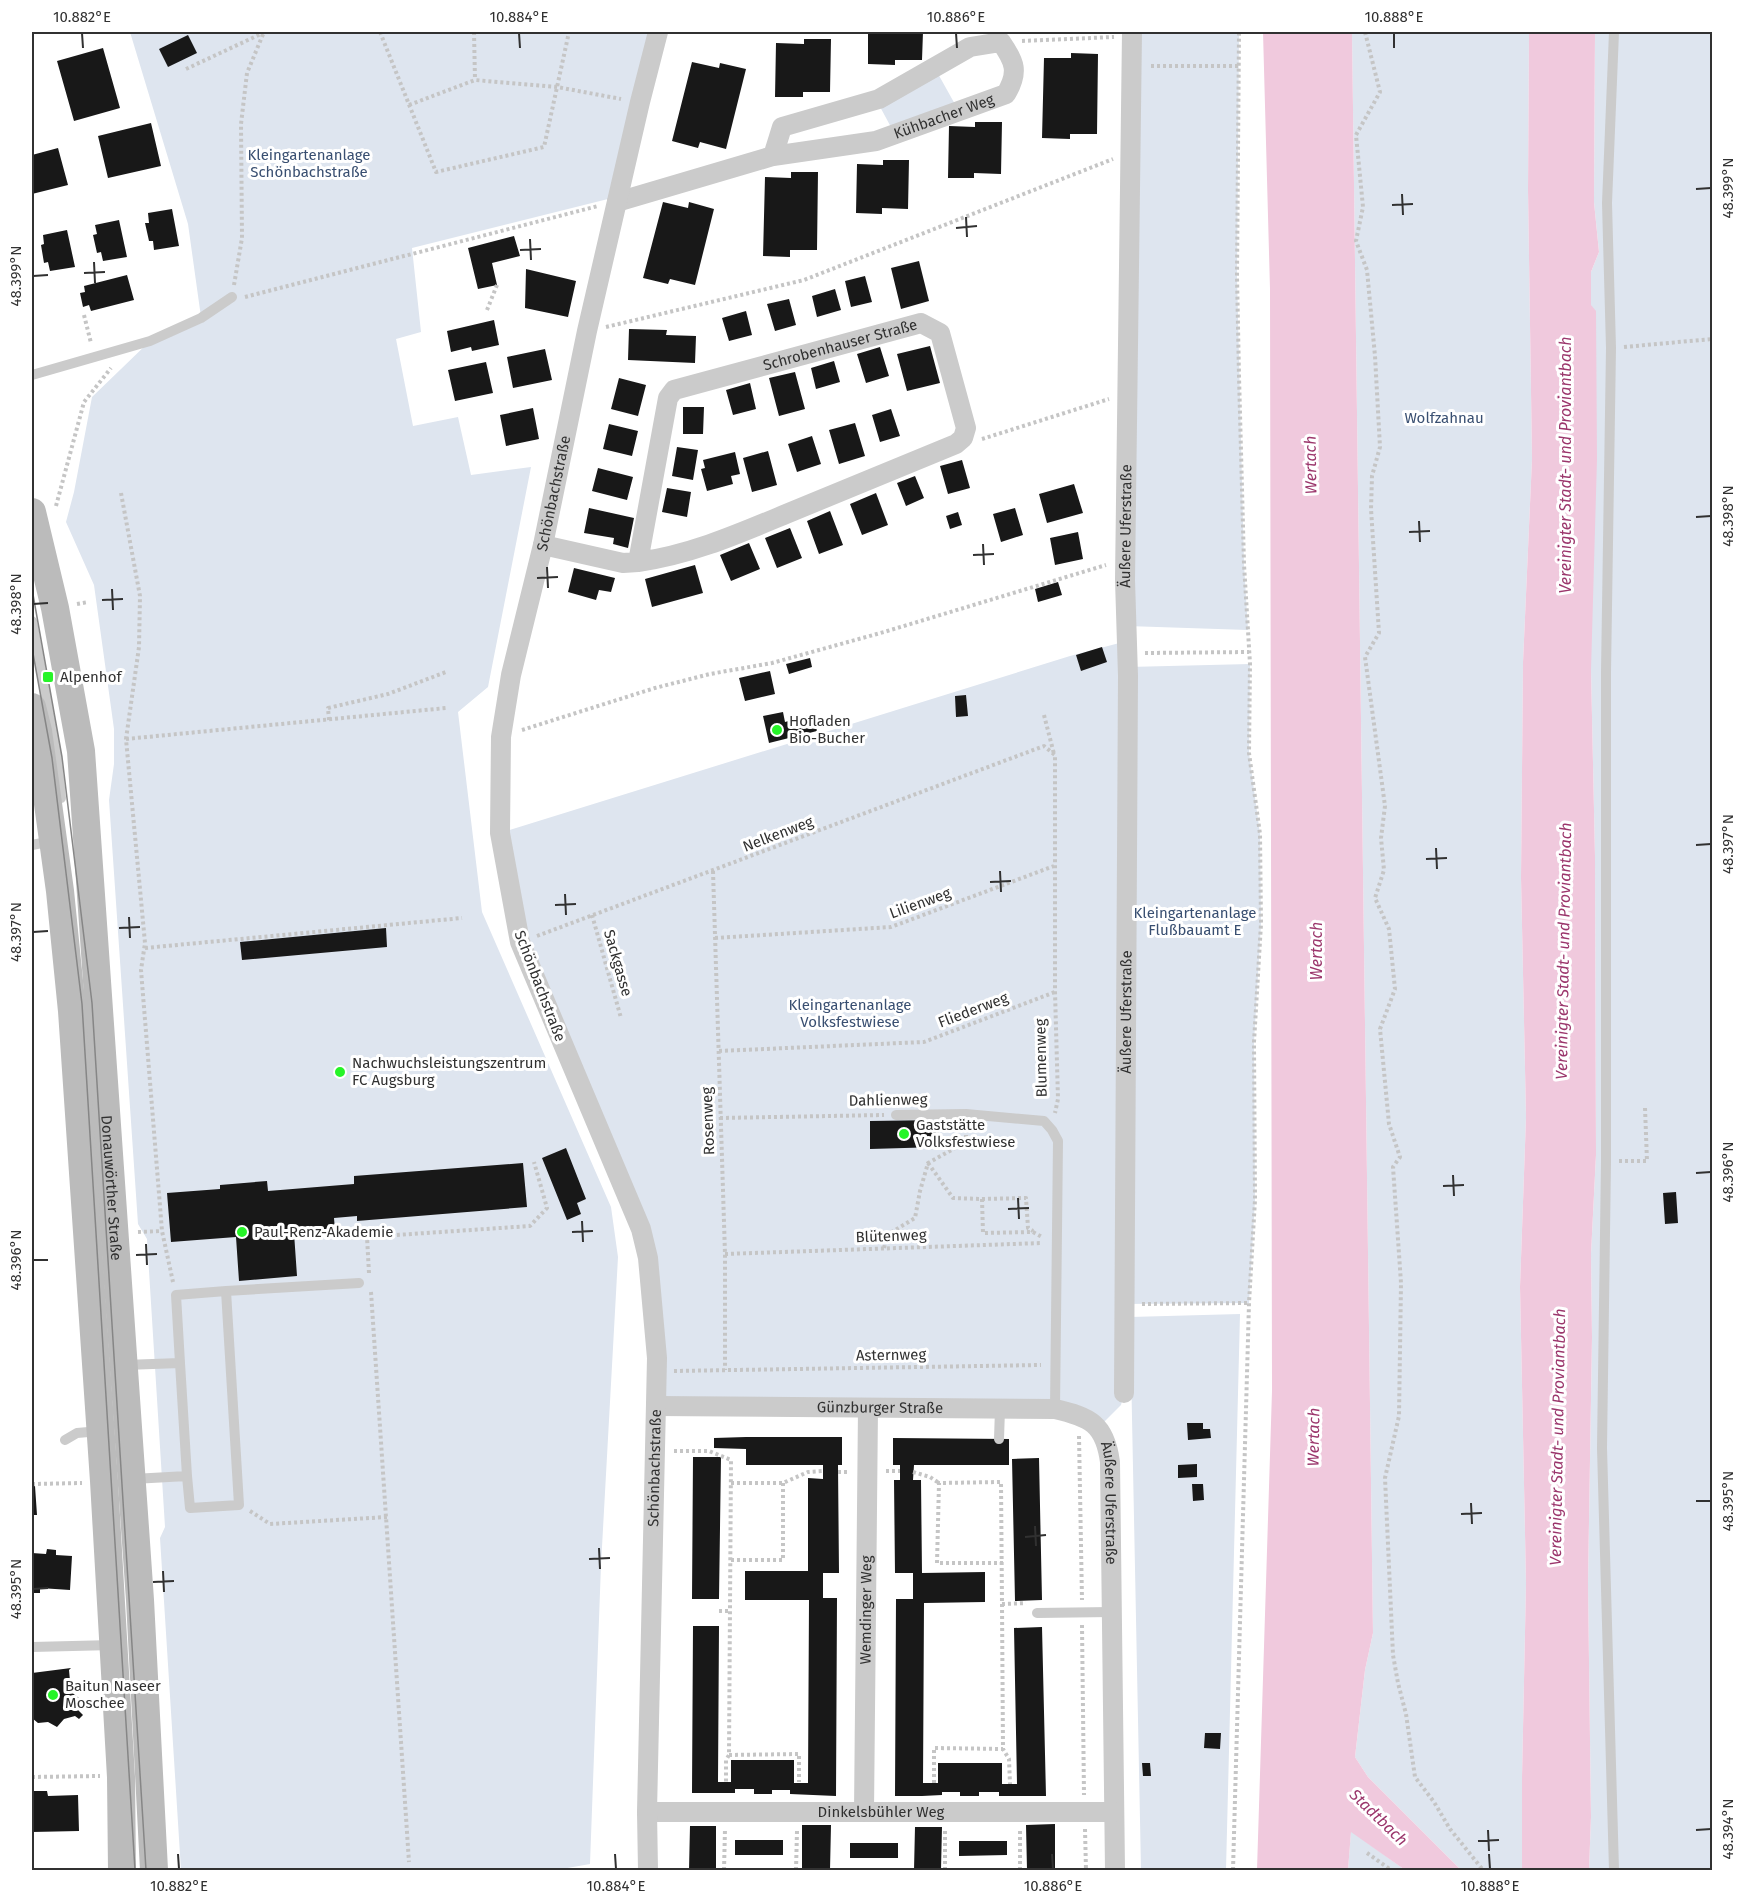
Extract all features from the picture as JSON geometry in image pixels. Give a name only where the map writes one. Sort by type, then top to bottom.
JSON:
[{"type":"main road","name":"Donauwörther Straße","points":[[43,512],[39,571],[81,751],[125,1365],[154,1870]]},
{"type":"main road","name":"Donauwörther Straße","points":[[34,723],[42,843],[72,1002],[104,1481],[121,1777],[122,1870]]},
{"type":"street","name":"Schönbachstraße","points":[[648,1870],[647,1812],[657,1358],[648,1258],[641,1228],[520,942],[500,833],[501,737],[511,675],[543,545],[639,102],[658,32]]},
{"type":"street","name":"Äußere Uferstraße","points":[[1124,1393],[1128,653],[1126,559],[1132,34]]},
{"type":"street","name":"Kühbacher Weg","points":[[617,202],[773,156],[876,141],[1006,94],[1015,80],[1012,58],[1001,42]]},
{"type":"street","points":[[773,156],[782,127],[879,99],[970,47],[1001,42]]},
{"type":"street","name":"Schrobenhauser Straße","points":[[638,562],[668,398],[674,390],[921,323],[940,333],[966,428],[963,438]]},
{"type":"street","points":[[543,545],[623,563],[661,559],[740,533],[956,444],[963,438]]},
{"type":"street","name":"Günzburger Straße","points":[[656,1406],[1055,1409],[1092,1420],[1098,1428]]},
{"type":"street","name":"Wemdinger Weg","points":[[864,1812],[868,1408]]},
{"type":"street","name":"Äußere Uferstraße","points":[[1098,1428],[1107,1443],[1110,1462],[1115,1870]]},
{"type":"street","name":"Dinkelsbühler Weg","points":[[647,1812],[1114,1812]]},
{"type":"lane","points":[[1614,32],[1607,203],[1611,348],[1606,672],[1606,1162],[1602,1448],[1614,1870]]},
{"type":"lane","points":[[32,375],[136,346],[201,318],[232,297]]},
{"type":"lane","points":[[32,621],[57,758],[62,804]]},
{"type":"lane","name":"Dahlienweg","points":[[896,1115],[966,1114],[1044,1121],[1052,1130]]},
{"type":"lane","points":[[1052,1130],[1058,1141],[1055,1409]]},
{"type":"lane","points":[[226,1291],[239,1505],[190,1508],[176,1295],[226,1291],[359,1283]]},
{"type":"lane","points":[[125,1365],[180,1363]]},
{"type":"lane","points":[[999,1439],[1000,1409]]},
{"type":"lane","points":[[64,1440],[77,1433],[100,1431]]},
{"type":"lane","points":[[132,1479],[188,1476]]},
{"type":"lane","points":[[1035,1608],[1082,1613],[1111,1606]]},
{"type":"lane","points":[[32,1647],[113,1645]]},
{"type":"path","points":[[186,69],[263,32]]},
{"type":"path","points":[[263,32],[248,73],[241,124],[242,238],[232,297],[251,296],[617,202]]},
{"type":"path","points":[[380,32],[436,172],[543,147],[569,32]]},
{"type":"path","points":[[474,32],[475,80]]},
{"type":"path","points":[[1075,32],[1075,39]]},
{"type":"path","points":[[1233,1870],[1249,1303],[1255,1200],[1254,1041],[1262,924],[1260,834],[1249,753],[1251,718],[1244,564],[1237,276],[1239,32]]},
{"type":"path","points":[[1365,32],[1380,92],[1356,135],[1363,207],[1356,241],[1367,270],[1376,356],[1380,447],[1372,476],[1371,509],[1379,633],[1365,657],[1385,806],[1381,838],[1384,870],[1375,898],[1389,929],[1395,989],[1380,1029],[1389,1124],[1400,1157],[1394,1167],[1401,1283],[1399,1416],[1385,1478],[1393,1655],[1406,1714],[1415,1777],[1434,1802],[1450,1829],[1483,1870]]},
{"type":"path","points":[[1001,42],[1132,34]]},
{"type":"path","points":[[1132,66],[1240,66]]},
{"type":"path","points":[[409,105],[475,80],[557,87],[639,102]]},
{"type":"path","points":[[588,331],[804,280],[1131,152]]},
{"type":"path","points":[[487,310],[497,285]]},
{"type":"path","points":[[84,315],[90,337],[92,358]]},
{"type":"path","points":[[1611,348],[1713,339]]},
{"type":"path","points":[[43,512],[84,402],[105,374],[136,346]]},
{"type":"path","points":[[963,438],[982,440],[1127,393]]},
{"type":"path","points":[[121,493],[140,596],[139,647],[126,739],[145,948],[141,970],[162,1231],[176,1295]]},
{"type":"path","points":[[519,720],[517,732],[655,688],[710,674],[772,663],[885,632],[1126,559]]},
{"type":"path","points":[[1128,653],[1249,652]]},
{"type":"path","points":[[329,720],[328,708],[388,694],[446,672]]},
{"type":"path","points":[[126,739],[446,708]]},
{"type":"path","name":"Blumenweg","points":[[1044,715],[1055,755],[1055,992],[1058,1099],[1052,1130]]},
{"type":"path","name":"Nelkenweg","points":[[520,942],[1044,746],[1055,755]]},
{"type":"path","name":"Lilienweg","points":[[716,938],[891,927],[1055,866]]},
{"type":"path","name":"Rosenweg","points":[[713,871],[725,1254],[725,1370]]},
{"type":"path","name":"Sackgasse","points":[[592,915],[621,1018]]},
{"type":"path","points":[[145,948],[462,918]]},
{"type":"path","points":[[537,925],[539,936]]},
{"type":"path","name":"Fliederweg","points":[[719,1051],[924,1042],[1055,992]]},
{"type":"path","points":[[1606,1162],[1647,1161],[1645,1108]]},
{"type":"path","points":[[884,1248],[887,1235],[915,1218],[928,1163],[966,1142],[966,1114]]},
{"type":"path","name":"Dahlienweg","points":[[720,1118],[896,1115]]},
{"type":"path","points":[[409,1862],[367,1237],[530,1226],[547,1208],[534,1162]]},
{"type":"path","points":[[928,1163],[953,1198],[1026,1198],[1028,1228],[1041,1236],[1045,1243]]},
{"type":"path","points":[[982,1199],[983,1233],[1034,1232]]},
{"type":"path","points":[[137,1232],[162,1231]]},
{"type":"path","name":"Blütenweg","points":[[725,1254],[1058,1243]]},
{"type":"path","points":[[1123,1304],[1249,1303]]},
{"type":"path","name":"Asternweg","points":[[676,1371],[1057,1365]]},
{"type":"path","points":[[1078,1414],[1086,1870]]},
{"type":"path","points":[[655,1450],[709,1451],[731,1460],[729,1755],[726,1760],[726,1782]]},
{"type":"path","points":[[731,1483],[783,1483],[808,1472],[823,1471]]},
{"type":"path","points":[[913,1472],[930,1477],[939,1483],[1001,1482],[1003,1749],[1009,1759],[1010,1784]]},
{"type":"path","points":[[32,1484],[104,1481]]},
{"type":"path","points":[[730,1560],[783,1560],[783,1483]]},
{"type":"path","points":[[939,1483],[937,1563],[1003,1563]]},
{"type":"path","points":[[239,1505],[270,1524],[387,1517]]},
{"type":"path","points":[[1072,1601],[1082,1600],[1111,1606]]},
{"type":"path","points":[[1002,1604],[1035,1608]]},
{"type":"path","points":[[719,1611],[730,1611]]},
{"type":"path","points":[[934,1784],[934,1748],[1003,1749]]},
{"type":"path","points":[[729,1755],[799,1754],[799,1782]]},
{"type":"path","points":[[32,1777],[121,1777]]},
{"type":"path","points":[[724,1870],[725,1812]]},
{"type":"path","points":[[796,1870],[797,1812]]},
{"type":"path","points":[[945,1812],[945,1870]]},
{"type":"path","points":[[1020,1812],[1020,1870]]},
{"type":"path","points":[[1367,1853],[1391,1870]]},
{"type":"green space","name":"Nachwuchsleistungszentrum FC Augsburg","points":[[130,32],[658,32],[612,198],[412,248],[421,332],[396,339],[413,426],[458,417],[471,475],[531,467],[488,687],[458,712],[482,912],[611,1207],[618,1257],[601,1565],[590,1864],[556,1870],[181,1870],[160,1538],[165,1527],[147,1239],[138,1224],[109,800],[114,764],[114,729],[94,585],[66,522],[92,397],[150,341],[201,317],[188,224]]},
{"type":"green space","points":[[1132,32],[1239,32],[1237,276],[1244,564],[1248,630],[1127,626]]},
{"type":"green space","name":"Wolfzahnau","points":[[1352,32],[1529,32],[1528,190],[1532,459],[1523,662],[1521,878],[1526,1117],[1520,1287],[1526,1583],[1522,1870],[1461,1870],[1368,1777],[1355,1757],[1365,1670],[1373,1633]]},
{"type":"green space","points":[[1595,32],[1712,32],[1712,1870],[1589,1870],[1591,1817],[1588,1584],[1591,1254],[1596,1155],[1595,856],[1591,670],[1591,272],[1599,252],[1594,202]]},
{"type":"green space","points":[[937,72],[956,106],[892,129],[878,103]]},
{"type":"green space","name":"Kleingartenanlage Volksfestwiese","points":[[1127,641],[1128,667],[1250,664],[1249,753],[1260,834],[1261,924],[1254,1042],[1255,1200],[1249,1303],[1123,1304],[1124,1393],[1121,1405],[1098,1428],[1078,1414],[656,1406],[648,1258],[520,942],[500,833],[1070,656]]},
{"type":"green space","points":[[1240,1314],[1226,1870],[1141,1870],[1130,1317]]},
{"type":"green space","points":[[1351,1831],[1405,1870],[1348,1870]]},
{"type":"water","points":[[1263,32],[1352,32],[1373,1633],[1365,1670],[1355,1757],[1368,1777],[1461,1870],[1405,1870],[1351,1832],[1348,1870],[1257,1870],[1272,1391],[1270,289]]},
{"type":"water","name":"Vereinigter Stadt- und Proviantbach","points":[[1529,32],[1595,32],[1594,202],[1599,252],[1591,272],[1591,305],[1596,311],[1597,459],[1591,670],[1595,856],[1596,1155],[1591,1254],[1588,1583],[1591,1817],[1589,1870],[1522,1870],[1526,1583],[1520,1287],[1526,1117],[1521,878],[1523,662],[1532,459],[1528,190]]},
{"type":"building","points":[[868,32],[923,32],[922,60],[895,60],[895,65],[868,64]]},
{"type":"building","points":[[188,35],[197,53],[168,67],[159,49]]},
{"type":"building","points":[[804,39],[831,39],[830,92],[803,92],[803,97],[775,97],[776,43],[804,44]]},
{"type":"building","points":[[103,48],[120,108],[74,121],[57,61]]},
{"type":"building","points":[[1071,53],[1098,54],[1097,134],[1070,134],[1070,139],[1042,138],[1044,58],[1071,58]]},
{"type":"building","points":[[692,62],[719,68],[720,63],[746,69],[726,149],[700,142],[698,148],[672,141]]},
{"type":"building","points":[[975,122],[1002,122],[1001,174],[974,173],[974,178],[948,178],[949,126],[975,127]]},
{"type":"building","points":[[151,123],[161,166],[108,178],[98,136]]},
{"type":"building","points":[[58,148],[68,185],[32,194],[32,155]]},
{"type":"building","points":[[883,160],[909,160],[908,209],[882,208],[882,214],[856,213],[857,164],[883,165]]},
{"type":"building","points":[[791,172],[818,172],[817,250],[790,250],[790,257],[763,256],[765,177],[791,178]]},
{"type":"building","points":[[663,202],[688,208],[689,202],[714,209],[695,285],[670,279],[668,284],[643,278]]},
{"type":"building","points":[[172,209],[179,246],[154,250],[153,241],[149,241],[145,223],[149,223],[148,213]]},
{"type":"building","points":[[119,220],[127,257],[103,261],[101,252],[97,253],[93,235],[97,234],[95,225]]},
{"type":"building","points":[[67,230],[75,267],[50,271],[48,262],[44,263],[41,245],[44,244],[43,235]]},
{"type":"building","points":[[514,236],[520,256],[492,263],[497,285],[478,289],[468,248]]},
{"type":"building","points":[[919,261],[929,301],[901,309],[891,268]]},
{"type":"building","points":[[526,269],[576,281],[568,317],[525,308]]},
{"type":"building","points":[[127,275],[134,300],[91,311],[89,305],[83,307],[80,293],[85,292],[84,286]]},
{"type":"building","points":[[865,276],[872,302],[851,307],[845,281]]},
{"type":"building","points":[[835,289],[841,310],[817,317],[812,296]]},
{"type":"building","points":[[789,299],[796,325],[775,331],[767,304]]},
{"type":"building","points":[[746,311],[752,335],[729,341],[722,318]]},
{"type":"building","points":[[494,320],[499,345],[472,351],[471,347],[451,352],[447,331]]},
{"type":"building","points":[[629,329],[667,330],[666,335],[696,336],[695,363],[628,360]]},
{"type":"building","points":[[930,346],[940,383],[907,391],[897,354]]},
{"type":"building","points":[[880,347],[889,376],[866,383],[857,354]]},
{"type":"building","points":[[545,349],[552,380],[513,388],[507,357]]},
{"type":"building","points":[[834,361],[840,382],[816,389],[811,368]]},
{"type":"building","points":[[486,362],[493,393],[455,401],[448,370]]},
{"type":"building","points":[[795,372],[805,409],[779,416],[769,378]]},
{"type":"building","points":[[619,378],[646,385],[638,416],[611,409]]},
{"type":"building","points":[[750,383],[756,409],[733,415],[726,390]]},
{"type":"building","points":[[683,407],[704,407],[703,434],[683,434]]},
{"type":"building","points":[[533,408],[539,439],[506,446],[500,415]]},
{"type":"building","points":[[891,409],[900,436],[880,442],[872,415]]},
{"type":"building","points":[[855,423],[865,456],[839,464],[829,430]]},
{"type":"building","points":[[609,424],[638,431],[632,456],[603,449]]},
{"type":"building","points":[[812,436],[821,464],[797,472],[788,444]]},
{"type":"building","points":[[677,447],[698,450],[693,480],[672,476]]},
{"type":"building","points":[[768,451],[777,485],[752,492],[743,458]]},
{"type":"building","points":[[735,452],[740,474],[731,476],[733,484],[707,491],[701,469],[705,468],[703,460]]},
{"type":"building","points":[[962,460],[970,488],[948,494],[940,466]]},
{"type":"building","points":[[598,468],[633,477],[627,500],[592,491]]},
{"type":"building","points":[[915,476],[924,498],[906,506],[897,483]]},
{"type":"building","points":[[1074,484],[1083,513],[1047,523],[1039,494]]},
{"type":"building","points":[[667,488],[691,492],[687,517],[662,512]]},
{"type":"building","points":[[876,493],[888,525],[862,535],[850,504]]},
{"type":"building","points":[[589,508],[634,518],[628,548],[613,544],[614,538],[584,533]]},
{"type":"building","points":[[1015,508],[1023,535],[1001,542],[993,514]]},
{"type":"building","points":[[830,511],[843,545],[819,554],[807,521]]},
{"type":"building","points":[[958,512],[962,525],[950,529],[946,516]]},
{"type":"building","points":[[790,528],[802,558],[777,568],[765,538]]},
{"type":"building","points":[[1078,532],[1083,559],[1055,565],[1050,538]]},
{"type":"building","points":[[749,543],[760,569],[731,581],[720,555]]},
{"type":"building","points":[[695,565],[703,593],[652,607],[645,579]]},
{"type":"building","points":[[574,568],[615,578],[611,592],[599,590],[596,600],[568,592]]},
{"type":"building","points":[[1058,582],[1062,595],[1038,602],[1035,589]]},
{"type":"building","points":[[1102,647],[1107,662],[1081,671],[1076,655]]},
{"type":"building","points":[[810,658],[812,667],[789,674],[786,664]]},
{"type":"building","points":[[770,671],[775,694],[745,701],[739,678]]},
{"type":"building","points":[[966,695],[968,716],[956,717],[955,696]]},
{"type":"building","points":[[783,712],[785,722],[813,714],[817,731],[769,743],[763,716]]},
{"type":"building","points":[[386,928],[387,947],[242,960],[240,942]]},
{"type":"building","name":"Gaststätte Volksfestwiese","points":[[938,1120],[939,1147],[870,1149],[870,1121]]},
{"type":"building","points":[[566,1148],[586,1199],[577,1203],[581,1214],[567,1220],[542,1158]]},
{"type":"building","points":[[523,1163],[527,1207],[357,1221],[357,1216],[334,1218],[335,1230],[294,1233],[297,1276],[239,1281],[236,1237],[171,1242],[167,1193],[220,1189],[220,1185],[267,1181],[268,1191],[354,1184],[354,1176]]},
{"type":"building","points":[[1676,1192],[1678,1223],[1665,1224],[1663,1193]]},
{"type":"building","points":[[1187,1423],[1203,1423],[1203,1429],[1210,1429],[1211,1438],[1188,1440]]},
{"type":"building","points":[[842,1437],[842,1465],[838,1465],[839,1573],[823,1573],[823,1598],[837,1598],[836,1796],[790,1794],[790,1790],[772,1790],[772,1794],[754,1794],[754,1789],[735,1789],[735,1793],[692,1793],[693,1626],[719,1626],[718,1782],[731,1782],[731,1760],[794,1760],[794,1783],[808,1783],[809,1600],[745,1600],[745,1571],[808,1571],[808,1478],[823,1479],[823,1465],[746,1465],[746,1449],[714,1448],[714,1438]]},
{"type":"building","points":[[893,1438],[1009,1439],[1009,1465],[914,1465],[913,1480],[921,1480],[922,1573],[985,1572],[985,1602],[924,1603],[923,1783],[938,1783],[938,1763],[1002,1763],[1002,1784],[1017,1784],[1014,1628],[1042,1627],[1046,1796],[999,1796],[999,1792],[979,1792],[979,1796],[960,1796],[960,1792],[942,1792],[942,1795],[895,1796],[896,1599],[913,1599],[913,1573],[895,1573],[894,1480],[900,1480],[900,1465],[893,1465]]},
{"type":"building","points":[[693,1457],[721,1457],[719,1599],[692,1599]]},
{"type":"building","points":[[1039,1458],[1042,1600],[1015,1601],[1012,1459]]},
{"type":"building","points":[[1197,1464],[1197,1477],[1178,1478],[1178,1465]]},
{"type":"building","points":[[1192,1484],[1203,1484],[1204,1500],[1193,1501]]},
{"type":"building","points":[[35,1486],[37,1515],[32,1515],[32,1487]]},
{"type":"building","points":[[47,1549],[56,1550],[56,1555],[72,1556],[70,1590],[40,1588],[40,1593],[32,1593],[32,1553],[46,1554]]},
{"type":"building","name":"Baitun Naseer Moschee","points":[[71,1668],[69,1670],[71,1692],[79,1698],[79,1711],[83,1715],[79,1719],[75,1716],[64,1719],[57,1727],[48,1722],[38,1723],[32,1718],[32,1673]]},
{"type":"building","points":[[1205,1733],[1221,1733],[1220,1749],[1204,1748]]},
{"type":"building","points":[[1142,1763],[1150,1763],[1151,1776],[1143,1776]]},
{"type":"building","points":[[34,1791],[47,1791],[48,1796],[78,1795],[79,1831],[32,1832]]},
{"type":"building","points":[[1055,1824],[1055,1870],[1027,1870],[1026,1825]]},
{"type":"building","points":[[802,1825],[831,1825],[830,1870],[802,1870]]},
{"type":"building","points":[[690,1826],[716,1826],[716,1870],[689,1870]]},
{"type":"building","points":[[915,1827],[942,1827],[941,1870],[914,1870]]},
{"type":"building","points":[[735,1840],[783,1840],[783,1855],[735,1855]]},
{"type":"building","points":[[959,1841],[1007,1841],[1007,1855],[959,1856]]},
{"type":"building","points":[[850,1843],[898,1843],[898,1858],[850,1858]]},
{"type":"tram line","points":[[32,589],[62,757],[92,1003],[146,1870]]},
{"type":"tram line","points":[[32,648],[52,758],[82,1004],[135,1870]]},
{"type":"place","name":"Alpenhof","points":[[48,677]]},
{"type":"place","name":"Hofladen Bio-Bucher","points":[[777,730]]},
{"type":"place","name":"Nachwuchsleistungszentrum FC Augsburg","points":[[340,1072]]},
{"type":"place","name":"Gaststätte Volksfestwiese","points":[[904,1134]]},
{"type":"place","name":"Paul-Renz-Akademie","points":[[242,1232]]},
{"type":"place","name":"Baitun Naseer Moschee","points":[[53,1695]]},
{"type":"park label","name":"Kleingartenanlage Schönbachstraße","points":[[309,164]]},
{"type":"park label","name":"Kleingartenanlage Flußbauamt E","points":[[1195,922]]},
{"type":"water label","name":"Wertach","points":[[1310,465]]},
{"type":"water label","name":"Wertach","points":[[1316,951]]},
{"type":"water label","name":"Wertach","points":[[1313,1437]]},
{"type":"water label","name":"Stadtbach","points":[[1379,1817]]}]
